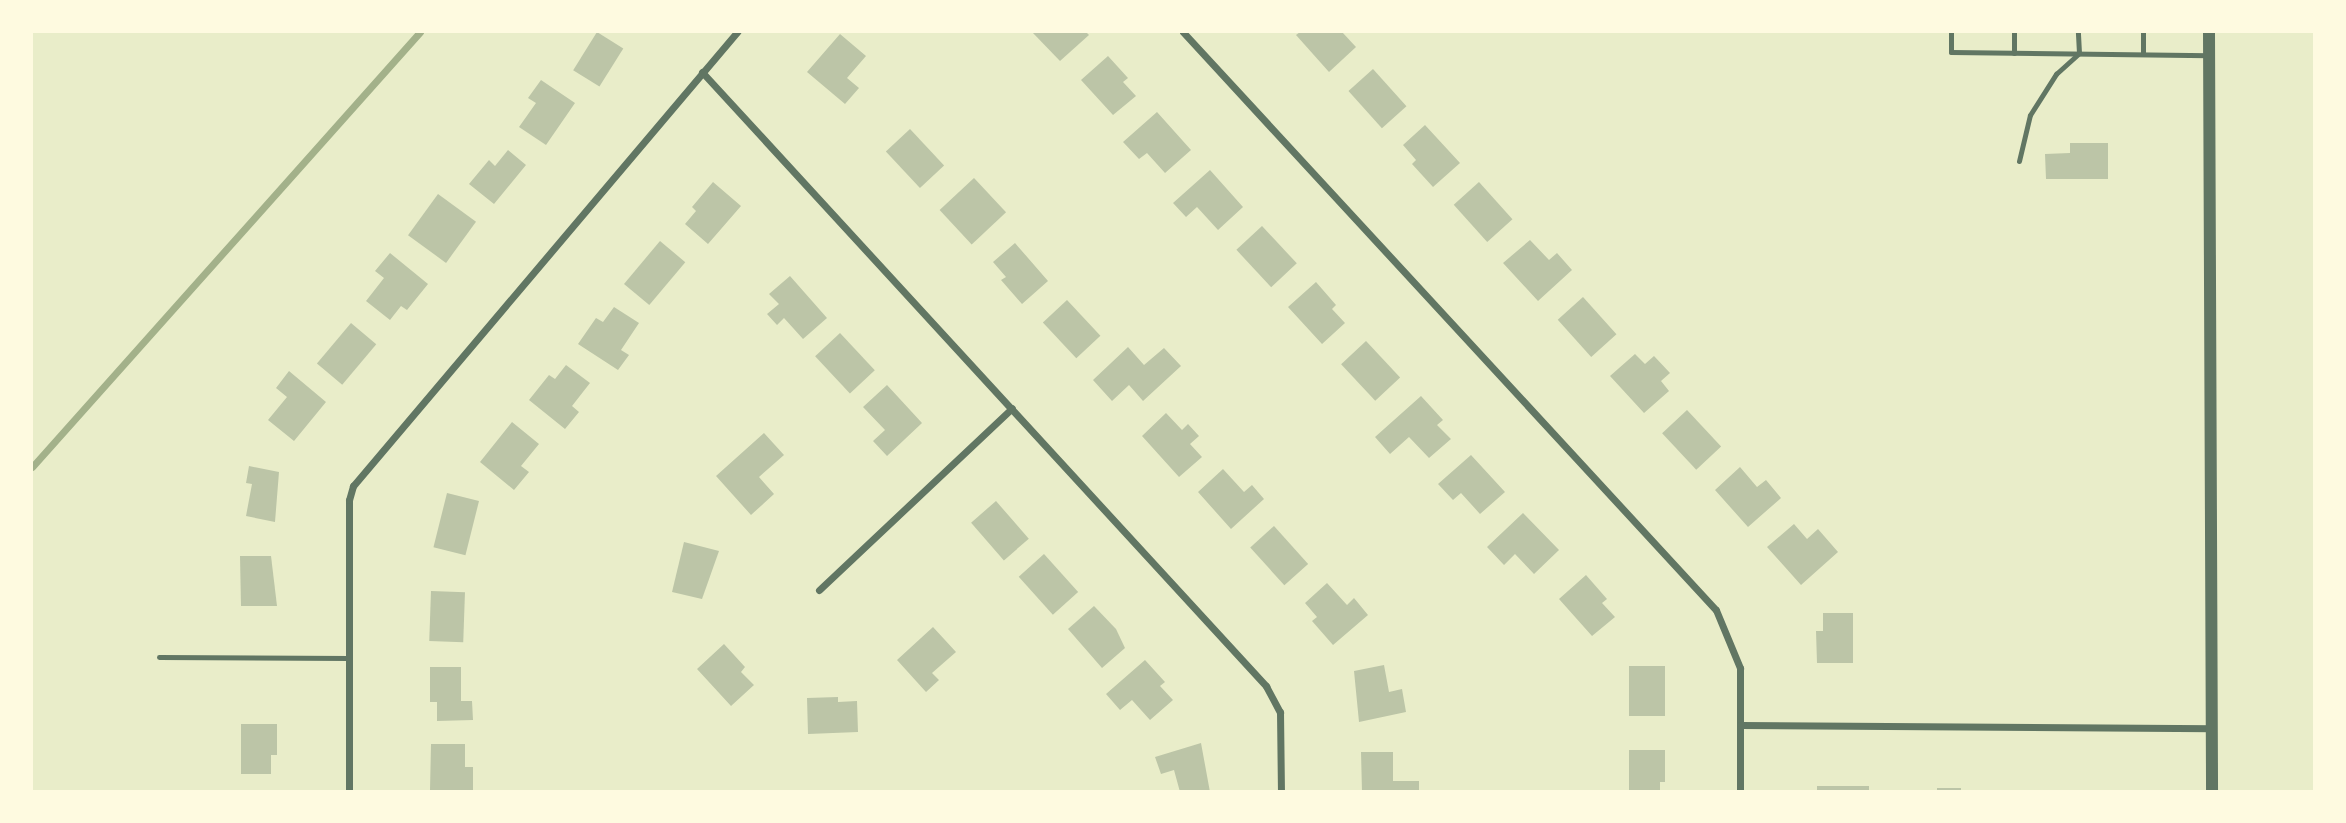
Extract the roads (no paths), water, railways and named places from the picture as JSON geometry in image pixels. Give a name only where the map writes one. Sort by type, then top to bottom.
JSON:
[{"type":"street","points":[[349,792],[349,500],[353,486],[737,32]]},
{"type":"street","points":[[1183,32],[1716,610],[1740,668],[1740,792]]},
{"type":"street","points":[[2209,32],[2212,792]]},
{"type":"street","points":[[702,72],[1274,696],[1280,712],[1281,792]]},
{"type":"street","points":[[819,590],[1012,408]]},
{"type":"street","points":[[1741,726],[2213,728]]},
{"type":"lane","points":[[1951,32],[1951,52],[2209,55]]},
{"type":"lane","points":[[2014,32],[2014,53]]},
{"type":"lane","points":[[2020,161],[2021,137],[2040,94],[2079,53],[2078,32]]},
{"type":"lane","points":[[2143,32],[2143,53]]},
{"type":"lane","points":[[159,656],[349,658]]},
{"type":"waterway","points":[[32,467],[420,32]]}]
